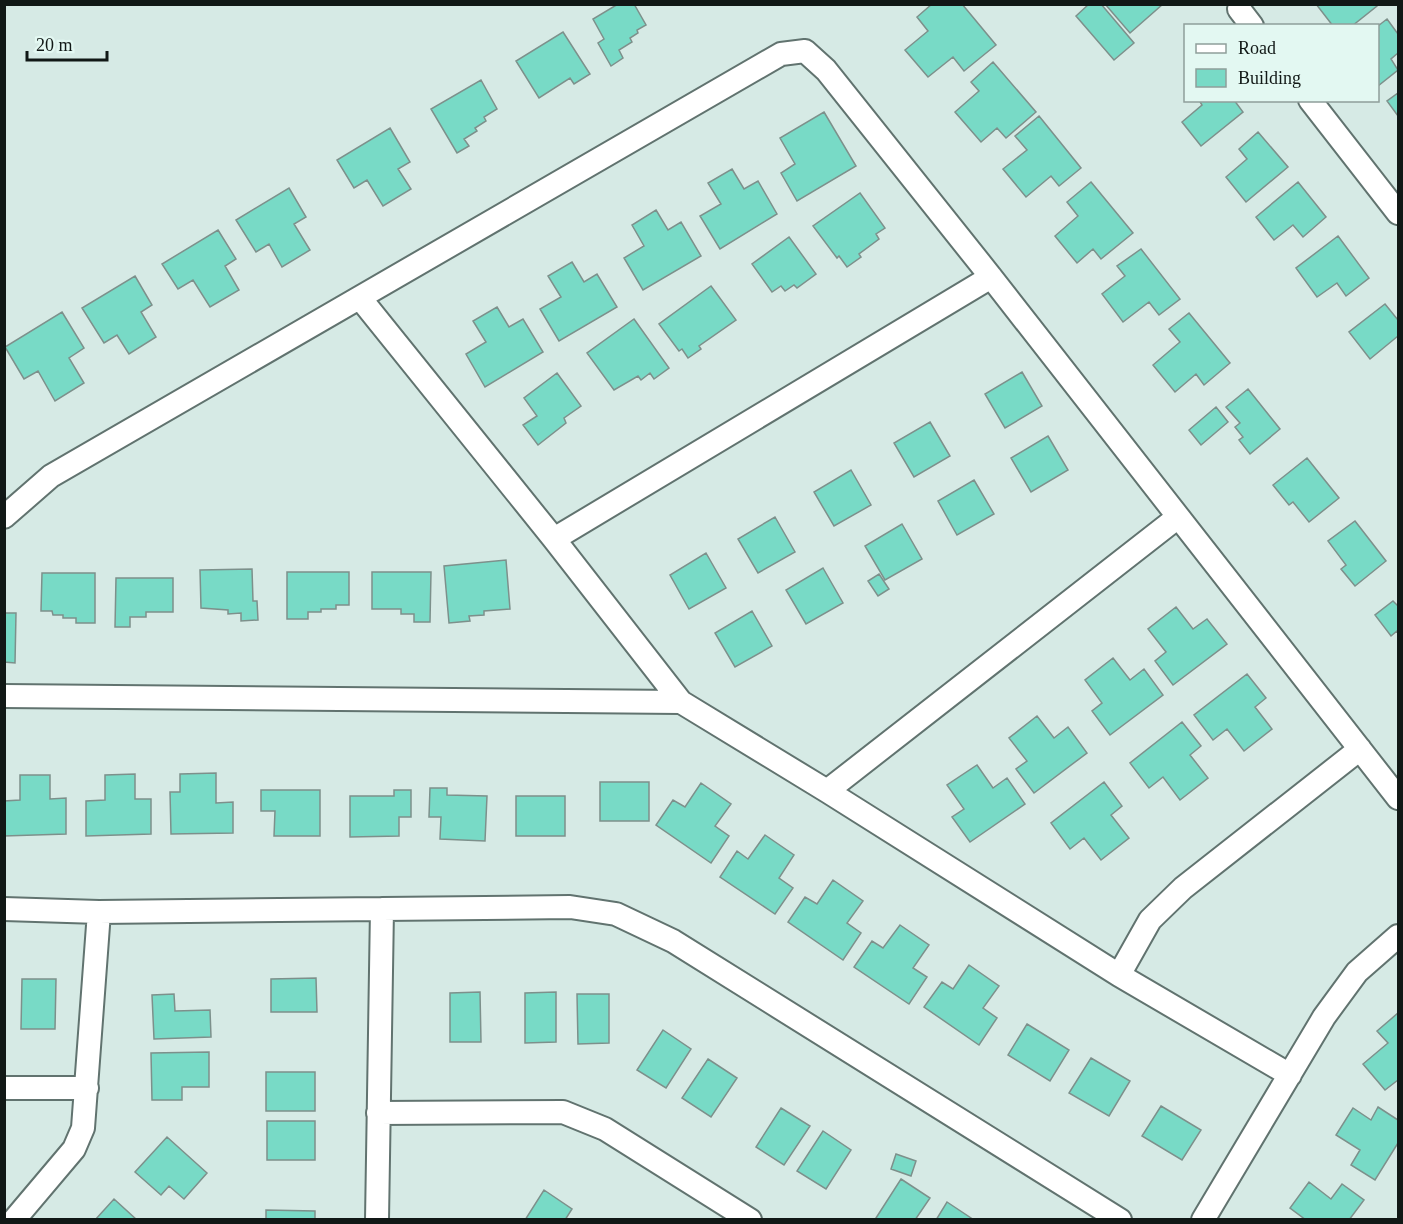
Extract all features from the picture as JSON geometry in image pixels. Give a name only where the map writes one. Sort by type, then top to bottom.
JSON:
[{"type":"street","points":[[4,517],[51,476],[781,54],[805,51],[826,70],[991,277],[1398,798]]},
{"type":"street","points":[[1312,102],[1397,209]]},
{"type":"street","points":[[554,539],[991,277]]},
{"type":"street","points":[[360,298],[554,539],[681,702],[1119,975],[1290,1075]]},
{"type":"street","points":[[827,791],[1178,517]]},
{"type":"street","points":[[4,696],[681,702]]},
{"type":"street","points":[[1119,975],[1150,920],[1183,888],[1360,749]]},
{"type":"street","points":[[4,909],[99,912],[570,907],[616,914],[673,941],[1120,1220]]},
{"type":"street","points":[[377,1220],[382,909]]},
{"type":"street","points":[[14,1220],[74,1149],[83,1128],[99,912]]},
{"type":"street","points":[[1203,1220],[1324,1017],[1357,972],[1398,936]]},
{"type":"street","points":[[4,1088],[87,1088]]},
{"type":"street","points":[[378,1113],[564,1112],[605,1129],[750,1220]]},
{"type":"building","points":[[618,4],[634,4],[646,25],[630,38],[632,42],[619,50],[623,58],[611,66],[598,43],[604,39],[593,19]]},
{"type":"building","points":[[932,4],[962,4],[996,45],[964,71],[953,57],[928,77],[905,50],[928,31],[917,17]]},
{"type":"building","points":[[1089,4],[1101,4],[1134,43],[1114,60],[1076,16]]},
{"type":"building","points":[[1105,4],[1163,4],[1130,33]]},
{"type":"building","points":[[1316,4],[1376,4],[1377,6],[1354,24],[1331,24]]},
{"type":"building","points":[[1387,19],[1398,34],[1398,53],[1391,59],[1398,70],[1379,85],[1379,25]]},
{"type":"building","points":[[563,32],[590,74],[574,84],[570,78],[539,98],[516,61]]},
{"type":"building","points":[[993,62],[1036,112],[1006,138],[997,128],[981,142],[955,112],[979,91],[971,82]]},
{"type":"building","points":[[481,80],[497,109],[484,117],[486,121],[475,128],[477,131],[464,139],[469,146],[457,153],[431,109]]},
{"type":"building","points":[[1398,93],[1398,116],[1387,101]]},
{"type":"building","points":[[1200,102],[1236,102],[1243,112],[1201,146],[1182,122],[1202,105]]},
{"type":"building","points":[[824,112],[856,166],[797,201],[781,173],[795,164],[780,138]]},
{"type":"building","points":[[1039,116],[1081,168],[1059,186],[1051,176],[1026,197],[1003,169],[1027,150],[1015,136]]},
{"type":"building","points":[[390,128],[410,162],[398,169],[411,189],[383,206],[367,180],[354,188],[337,160]]},
{"type":"building","points":[[1258,132],[1288,167],[1246,202],[1226,177],[1247,159],[1239,149]]},
{"type":"building","points":[[732,169],[744,189],[758,181],[777,214],[720,249],[700,216],[721,204],[708,183]]},
{"type":"building","points":[[1091,182],[1133,233],[1101,259],[1093,249],[1077,263],[1055,236],[1078,216],[1067,202]]},
{"type":"building","points":[[1298,182],[1326,217],[1303,237],[1293,225],[1274,240],[1256,217]]},
{"type":"building","points":[[289,188],[306,217],[294,224],[310,250],[282,267],[269,244],[256,252],[236,220]]},
{"type":"building","points":[[860,193],[885,228],[876,234],[879,239],[859,254],[861,257],[847,267],[839,256],[837,258],[813,226]]},
{"type":"building","points":[[656,210],[668,230],[681,222],[701,256],[643,290],[624,258],[644,246],[632,225]]},
{"type":"building","points":[[218,230],[236,259],[225,266],[239,290],[210,307],[193,280],[178,289],[162,264]]},
{"type":"building","points":[[1338,236],[1369,278],[1346,296],[1337,283],[1317,297],[1296,268]]},
{"type":"building","points":[[789,237],[816,274],[797,288],[794,285],[785,291],[781,286],[772,292],[752,264]]},
{"type":"building","points":[[1141,249],[1180,299],[1159,315],[1149,302],[1123,322],[1102,294],[1125,276],[1117,266]]},
{"type":"building","points":[[572,262],[584,282],[597,274],[617,307],[559,341],[540,309],[561,297],[548,276]]},
{"type":"building","points":[[135,276],[152,305],[141,312],[156,337],[129,354],[117,335],[104,343],[82,308]]},
{"type":"building","points":[[711,286],[736,320],[699,346],[701,349],[688,358],[682,349],[679,351],[659,324]]},
{"type":"building","points":[[1385,304],[1398,320],[1398,336],[1370,359],[1349,332]]},
{"type":"building","points":[[497,307],[509,327],[523,319],[543,352],[485,387],[466,354],[486,342],[473,321]]},
{"type":"building","points":[[62,312],[84,348],[69,358],[84,383],[55,401],[38,371],[24,379],[5,347]]},
{"type":"building","points":[[1189,313],[1230,363],[1204,385],[1196,374],[1175,392],[1153,365],[1180,342],[1169,329]]},
{"type":"building","points":[[634,319],[669,368],[654,379],[650,373],[641,380],[638,376],[614,390],[587,353]]},
{"type":"building","points":[[1022,372],[1042,406],[1005,428],[985,394]]},
{"type":"building","points":[[557,373],[581,406],[564,418],[566,423],[538,445],[523,425],[537,416],[524,398]]},
{"type":"building","points":[[1248,389],[1280,429],[1250,454],[1239,440],[1243,437],[1235,427],[1240,423],[1226,407]]},
{"type":"building","points":[[1216,407],[1228,422],[1201,445],[1189,430]]},
{"type":"building","points":[[930,422],[950,456],[914,477],[894,443]]},
{"type":"building","points":[[1048,436],[1068,470],[1031,492],[1011,458]]},
{"type":"building","points":[[1307,458],[1339,498],[1309,522],[1293,502],[1289,505],[1273,485]]},
{"type":"building","points":[[851,470],[871,505],[834,526],[814,492]]},
{"type":"building","points":[[974,480],[994,514],[957,535],[938,501]]},
{"type":"building","points":[[775,517],[795,552],[758,573],[738,539]]},
{"type":"building","points":[[1355,521],[1386,561],[1355,586],[1341,569],[1346,565],[1328,541]]},
{"type":"building","points":[[902,524],[922,559],[885,580],[865,546]]},
{"type":"building","points":[[706,553],[726,588],[689,609],[670,575]]},
{"type":"building","points":[[506,560],[510,609],[484,611],[484,615],[469,616],[470,621],[449,623],[444,566]]},
{"type":"building","points":[[823,568],[843,603],[806,624],[786,590]]},
{"type":"building","points":[[252,569],[253,601],[257,601],[258,620],[241,621],[241,613],[228,614],[228,610],[201,608],[200,570]]},
{"type":"building","points":[[287,572],[349,572],[349,605],[336,605],[336,609],[321,609],[321,612],[308,612],[308,619],[287,619]]},
{"type":"building","points":[[372,572],[431,572],[430,622],[414,622],[414,614],[401,614],[401,609],[372,609]]},
{"type":"building","points":[[42,573],[95,573],[95,623],[76,623],[76,618],[63,618],[63,615],[53,615],[52,611],[41,611]]},
{"type":"building","points":[[879,574],[889,589],[878,596],[868,581]]},
{"type":"building","points":[[116,578],[173,578],[173,612],[146,612],[146,617],[130,617],[130,627],[115,627]]},
{"type":"building","points":[[1393,601],[1398,604],[1398,634],[1397,631],[1391,636],[1375,615]]},
{"type":"building","points":[[1176,607],[1193,629],[1207,619],[1227,644],[1173,685],[1155,661],[1166,652],[1148,629]]},
{"type":"building","points":[[752,611],[772,646],[735,667],[715,633]]},
{"type":"building","points":[[4,613],[16,613],[15,663],[4,662]]},
{"type":"building","points":[[1113,658],[1130,680],[1144,669],[1163,695],[1110,735],[1092,711],[1102,703],[1085,680]]},
{"type":"building","points":[[1247,674],[1266,698],[1255,707],[1272,729],[1244,751],[1227,729],[1213,740],[1194,715]]},
{"type":"building","points":[[1037,716],[1054,738],[1068,727],[1087,753],[1034,793],[1016,769],[1027,761],[1009,738]]},
{"type":"building","points":[[1182,722],[1201,746],[1190,755],[1208,778],[1180,800],[1163,777],[1149,788],[1130,763]]},
{"type":"building","points":[[977,765],[993,788],[1007,778],[1025,804],[970,842],[952,817],[964,809],[947,785]]},
{"type":"building","points":[[216,773],[216,803],[233,802],[233,833],[171,834],[170,792],[180,792],[180,774]]},
{"type":"building","points":[[135,774],[135,799],[151,799],[151,834],[86,836],[86,801],[105,800],[105,775]]},
{"type":"building","points":[[20,775],[50,775],[50,799],[66,798],[66,834],[4,836],[4,801],[20,800]]},
{"type":"building","points":[[600,782],[649,782],[649,821],[600,821]]},
{"type":"building","points":[[1104,782],[1122,806],[1111,815],[1129,838],[1101,860],[1084,838],[1070,849],[1051,823]]},
{"type":"building","points":[[701,783],[731,804],[715,826],[729,836],[711,863],[656,825],[673,800],[685,807]]},
{"type":"building","points":[[430,788],[447,788],[447,795],[487,796],[485,841],[440,839],[441,817],[429,817]]},
{"type":"building","points":[[261,790],[320,790],[320,836],[274,836],[275,811],[261,811]]},
{"type":"building","points":[[394,790],[411,790],[411,817],[399,817],[399,836],[350,837],[350,796],[394,796]]},
{"type":"building","points":[[516,796],[565,796],[565,836],[516,836]]},
{"type":"building","points":[[765,835],[794,855],[779,878],[793,888],[775,914],[720,877],[737,851],[748,859]]},
{"type":"building","points":[[833,880],[863,901],[847,923],[861,933],[843,960],[788,922],[805,897],[817,904]]},
{"type":"building","points":[[900,925],[929,945],[913,968],[927,977],[909,1004],[854,967],[872,941],[883,948]]},
{"type":"building","points":[[969,965],[999,986],[983,1008],[997,1018],[979,1045],[924,1007],[942,982],[953,989]]},
{"type":"building","points":[[316,978],[317,1012],[271,1012],[271,979]]},
{"type":"building","points":[[22,979],[56,979],[55,1029],[21,1029]]},
{"type":"building","points":[[480,992],[481,1042],[450,1042],[450,993]]},
{"type":"building","points":[[556,992],[556,1042],[525,1043],[525,993]]},
{"type":"building","points":[[174,994],[175,1011],[210,1010],[211,1037],[154,1039],[152,995]]},
{"type":"building","points":[[577,994],[609,994],[609,1043],[578,1044]]},
{"type":"building","points":[[1398,1013],[1398,1080],[1385,1090],[1363,1064],[1388,1043],[1377,1031]]},
{"type":"building","points":[[1027,1024],[1069,1050],[1050,1081],[1008,1055]]},
{"type":"building","points":[[663,1030],[691,1049],[666,1088],[637,1070]]},
{"type":"building","points":[[209,1052],[209,1087],[182,1087],[182,1100],[152,1100],[151,1053]]},
{"type":"building","points":[[1091,1058],[1130,1081],[1109,1116],[1069,1093]]},
{"type":"building","points":[[708,1059],[737,1078],[711,1117],[682,1098]]},
{"type":"building","points":[[266,1072],[315,1072],[315,1111],[266,1111]]},
{"type":"building","points":[[1161,1106],[1201,1130],[1182,1160],[1142,1136]]},
{"type":"building","points":[[1378,1107],[1398,1120],[1398,1143],[1375,1180],[1351,1165],[1360,1150],[1336,1135],[1353,1108],[1371,1120]]},
{"type":"building","points":[[781,1108],[810,1126],[784,1165],[756,1147]]},
{"type":"building","points":[[267,1121],[315,1121],[315,1160],[267,1160]]},
{"type":"building","points":[[823,1131],[851,1150],[826,1189],[797,1171]]},
{"type":"building","points":[[167,1137],[207,1173],[184,1199],[169,1186],[161,1195],[135,1172]]},
{"type":"building","points":[[896,1154],[916,1161],[911,1176],[891,1169]]},
{"type":"building","points":[[901,1179],[930,1198],[915,1220],[878,1220],[876,1218]]},
{"type":"building","points":[[1309,1182],[1331,1199],[1342,1184],[1364,1200],[1349,1220],[1306,1220],[1290,1208]]},
{"type":"building","points":[[544,1190],[572,1209],[565,1220],[525,1220]]},
{"type":"building","points":[[114,1199],[137,1220],[95,1220]]},
{"type":"building","points":[[947,1202],[974,1220],[936,1220]]},
{"type":"building","points":[[266,1210],[315,1211],[315,1220],[266,1220]]}]
